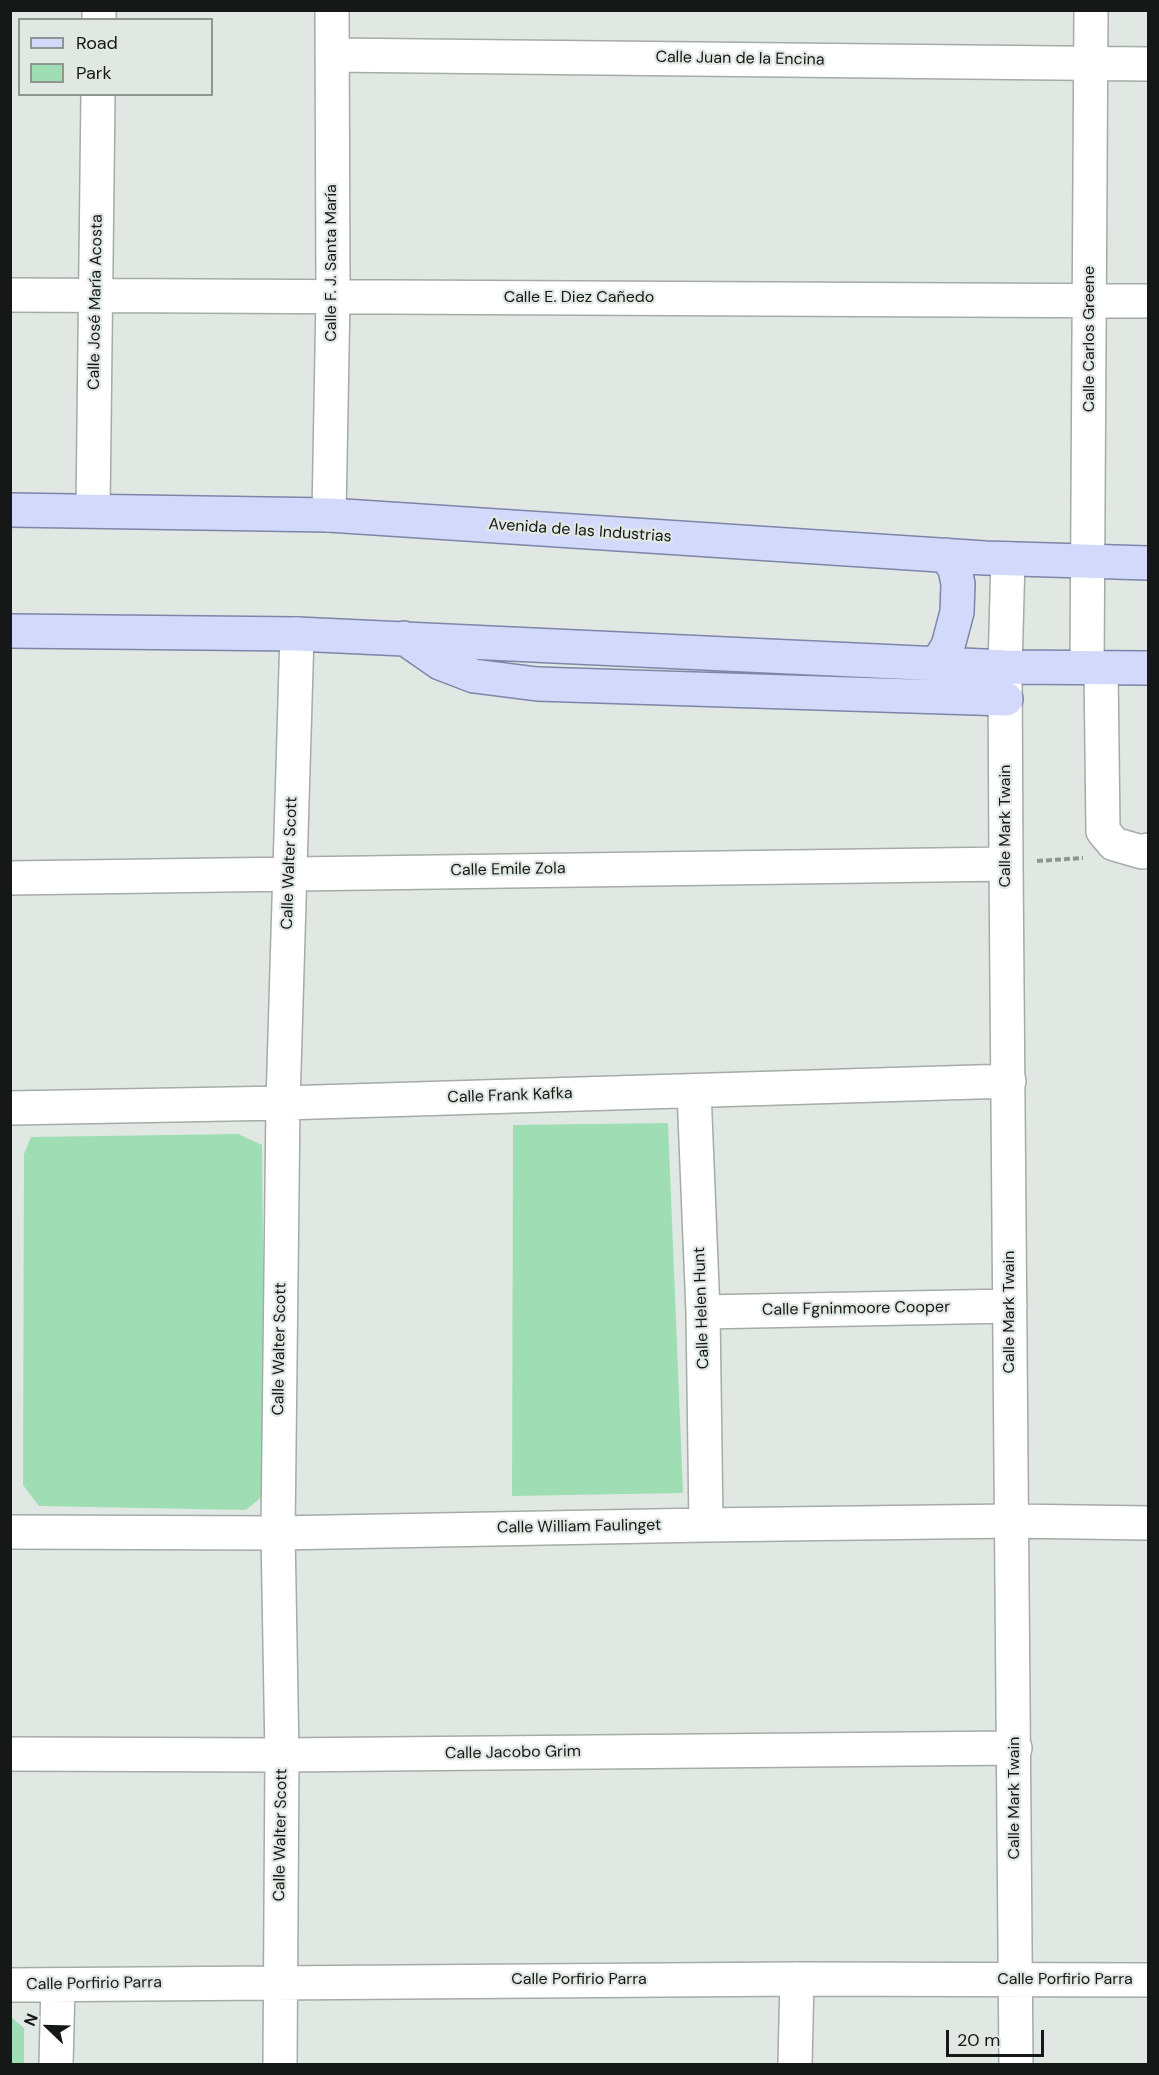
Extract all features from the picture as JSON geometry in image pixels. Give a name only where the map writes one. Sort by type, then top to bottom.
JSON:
[{"type":"main road","name":"Avenida de las Industrias","points":[[10,510],[93,509],[329,515],[1008,559],[1149,563]]},
{"type":"main road","points":[[938,662],[948,646],[957,612],[958,584],[955,569],[946,555]]},
{"type":"main road","points":[[10,630],[297,634],[1005,666],[1149,668]]},
{"type":"main road","points":[[404,638],[440,663],[474,676],[537,684],[1006,699]]},
{"type":"street","name":"Calle F. J. Santa María","points":[[329,515],[333,297],[332,10]]},
{"type":"street","name":"Calle Carlos Greene","points":[[1091,10],[1089,563],[1103,831],[1114,844]]},
{"type":"street","name":"Calle Juan de la Encina","points":[[332,55],[1149,64]]},
{"type":"street","name":"Calle José María Acosta","points":[[93,509],[98,96]]},
{"type":"street","name":"Calle E. Diez Cañedo","points":[[10,295],[1149,301]]},
{"type":"street","name":"Calle Mark Twain","points":[[1008,559],[1005,666],[1006,864],[1010,1081],[1016,2064]]},
{"type":"street","name":"Calle Walter Scott","points":[[280,2064],[282,1755],[278,1533],[283,1103],[297,634]]},
{"type":"street","points":[[1114,844],[1142,852],[1149,850]]},
{"type":"street","name":"Calle Emile Zola","points":[[10,878],[289,872],[1006,864]]},
{"type":"street","name":"Calle Frank Kafka","points":[[10,1108],[283,1103],[1010,1081]]},
{"type":"street","name":"Calle Helen Hunt","points":[[694,1091],[703,1312],[706,1525]]},
{"type":"street","name":"Calle Fgninmoore Cooper","points":[[703,1312],[1010,1306]]},
{"type":"street","name":"Calle William Faulinget","points":[[10,1532],[278,1533],[1012,1521],[1149,1523]]},
{"type":"street","name":"Calle Jacobo Grim","points":[[10,1754],[282,1755],[1015,1748]]},
{"type":"street","points":[[795,2064],[796,1979]]},
{"type":"street","name":"Calle Porfirio Parra","points":[[10,1985],[796,1979],[1149,1980]]},
{"type":"street","points":[[56,2064],[57,1985]]},
{"type":"path","points":[[1006,864],[1090,857],[1114,844]]},
{"type":"green space","points":[[668,1123],[683,1493],[512,1496],[513,1125]]},
{"type":"green space","points":[[238,1134],[262,1145],[265,1494],[246,1510],[39,1506],[23,1485],[24,1154],[31,1137]]},
{"type":"green space","points":[[10,2016],[24,2028],[24,2064],[11,2064]]}]
